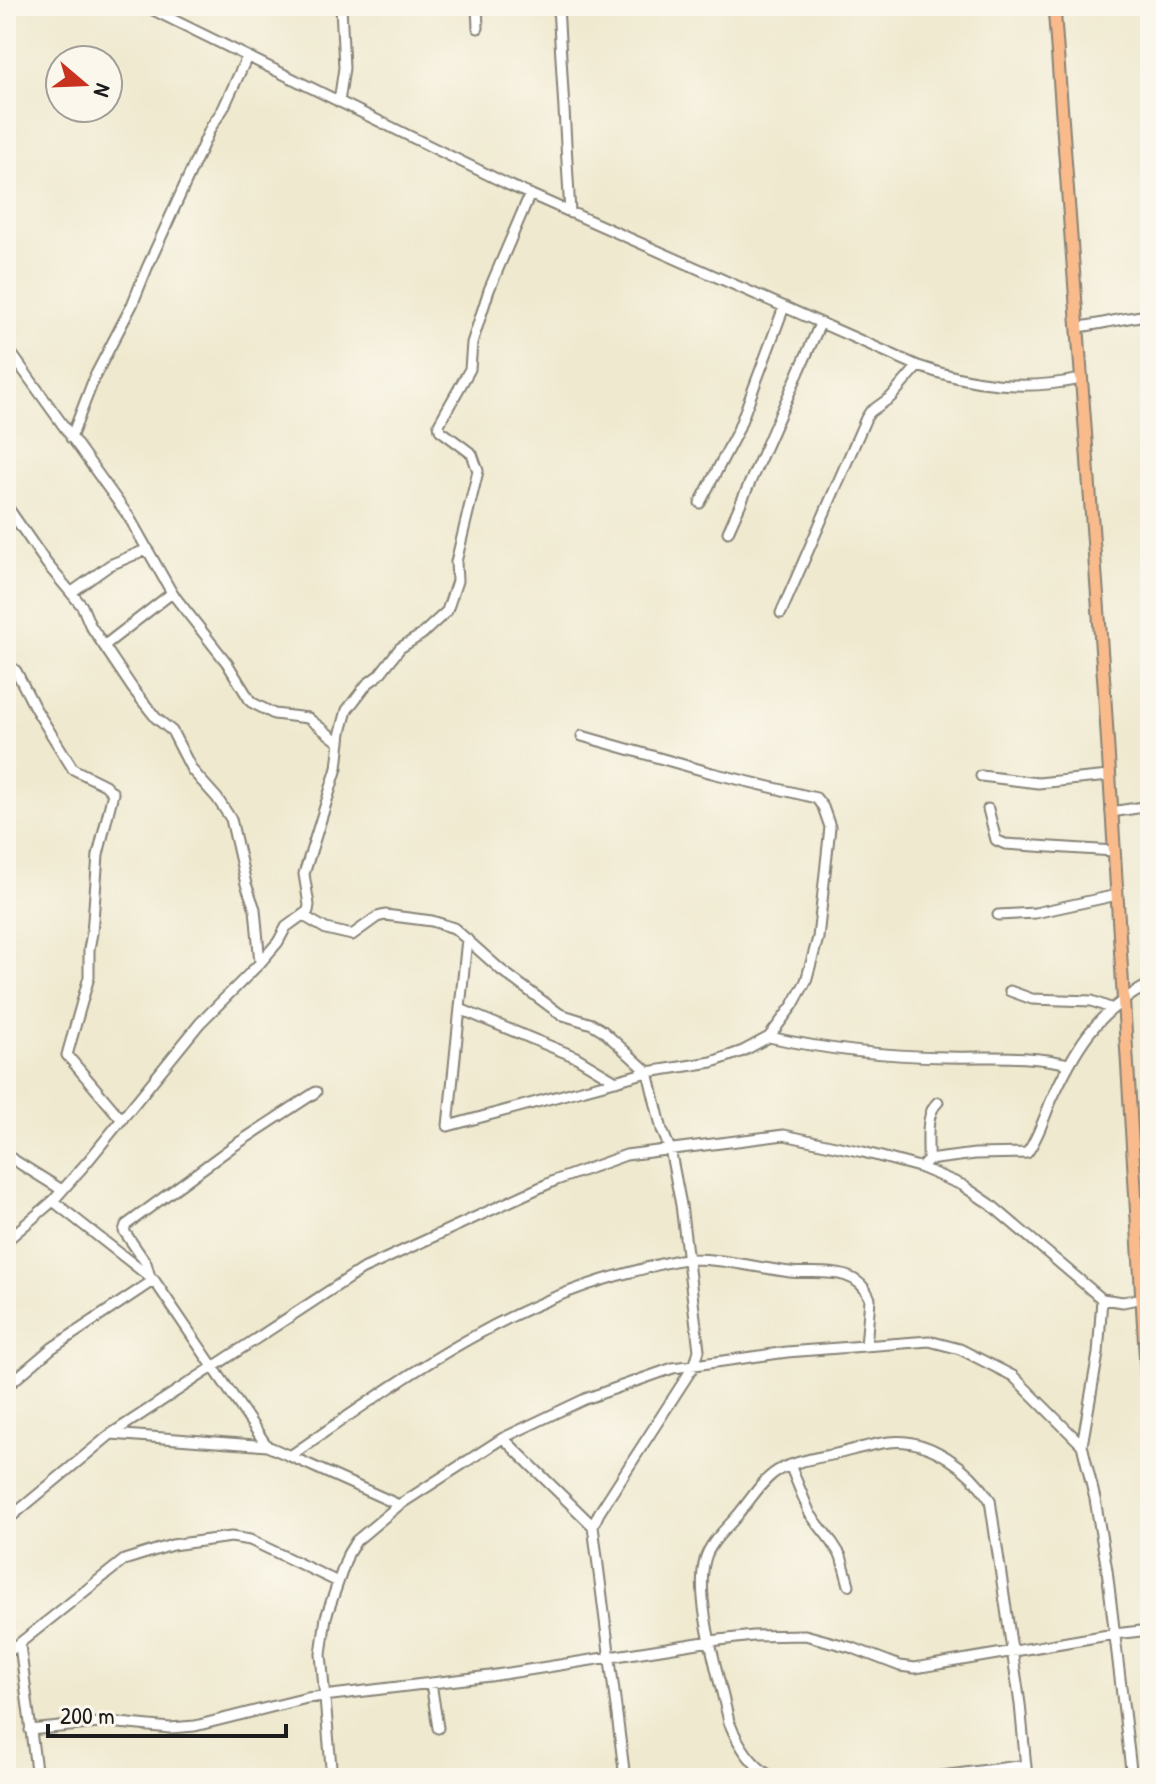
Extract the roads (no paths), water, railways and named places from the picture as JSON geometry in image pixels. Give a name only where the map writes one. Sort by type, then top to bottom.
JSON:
[{"type":"main road","points":[[1054,6],[1125,996],[1150,1430]]},
{"type":"street","points":[[145,6],[570,213],[918,366],[947,376],[1003,386],[1045,385],[1081,379]]},
{"type":"street","points":[[339,102],[344,68],[341,6]]},
{"type":"street","points":[[477,6],[478,28]]},
{"type":"street","points":[[558,6],[570,213]]},
{"type":"street","points":[[71,438],[95,376],[132,305],[211,127],[223,109],[247,57]]},
{"type":"street","points":[[6,1241],[53,1201],[200,1023],[260,963],[286,927],[308,911],[304,874],[337,768],[343,720],[354,700],[400,648],[437,622],[447,611],[457,581],[457,555],[478,471],[472,454],[440,430],[439,424],[470,369],[472,343],[489,290],[530,194]]},
{"type":"street","points":[[700,503],[738,430],[784,307]]},
{"type":"street","points":[[1079,327],[1123,317],[1150,315]]},
{"type":"street","points":[[728,532],[820,324]]},
{"type":"street","points":[[6,346],[129,517],[172,593],[227,663],[251,702],[274,714],[308,718],[340,743]]},
{"type":"street","points":[[781,613],[866,418],[891,397],[918,366]]},
{"type":"street","points":[[6,505],[47,564],[72,592],[133,689],[156,718],[172,731],[192,770],[231,819],[255,909],[260,963]]},
{"type":"street","points":[[72,592],[110,565],[148,549]]},
{"type":"street","points":[[105,645],[172,593]]},
{"type":"street","points":[[6,662],[16,671],[73,769],[105,785],[113,793],[98,855],[89,977],[67,1055],[122,1120]]},
{"type":"street","points":[[467,939],[448,1126],[648,1072],[712,1062],[769,1037],[793,1005],[806,981],[818,938],[830,827],[816,798],[712,773],[582,736]]},
{"type":"street","points":[[981,776],[1038,783],[1109,776]]},
{"type":"street","points":[[1111,812],[1150,806]]},
{"type":"street","points":[[988,809],[996,840],[1005,844],[1114,851]]},
{"type":"street","points":[[998,915],[1035,913],[1117,895]]},
{"type":"street","points":[[302,915],[326,929],[352,935],[377,917],[395,915],[454,928],[501,970],[560,1014],[602,1030],[648,1072],[662,1130],[670,1149],[681,1205],[699,1350],[695,1364],[593,1526],[625,1778]]},
{"type":"street","points":[[924,1164],[975,1154],[1027,1153],[1069,1064],[1093,1026],[1125,996],[1150,984]]},
{"type":"street","points":[[1010,991],[1032,999],[1092,1001],[1110,1008]]},
{"type":"street","points":[[460,1009],[576,1057],[616,1081]]},
{"type":"street","points":[[769,1037],[909,1055],[1027,1056],[1069,1064]]},
{"type":"street","points":[[267,1446],[152,1278],[146,1263],[124,1231],[126,1225],[232,1147],[316,1092]]},
{"type":"street","points":[[924,1164],[932,1107],[938,1102]]},
{"type":"street","points":[[6,1521],[111,1434],[361,1270],[419,1241],[602,1162],[670,1149],[784,1135],[924,1164],[990,1204],[1102,1299],[1123,1302],[1143,1298]]},
{"type":"street","points":[[6,1155],[62,1190]]},
{"type":"street","points":[[53,1201],[152,1278]]},
{"type":"street","points":[[290,1456],[430,1360],[485,1327],[602,1280],[687,1259],[795,1273],[826,1271],[847,1277],[864,1287],[870,1299],[866,1346]]},
{"type":"street","points":[[6,1387],[52,1348],[152,1278]]},
{"type":"street","points":[[1102,1299],[1098,1354],[1082,1445],[1095,1499],[1132,1778]]},
{"type":"street","points":[[332,1778],[321,1654],[326,1617],[356,1541],[399,1505],[503,1438],[585,1399],[673,1368],[695,1364],[929,1341],[972,1354],[1013,1376],[1082,1445]]},
{"type":"street","points":[[111,1434],[267,1446],[399,1505]]},
{"type":"street","points":[[503,1438],[593,1526]]},
{"type":"street","points":[[774,1778],[755,1774],[729,1722],[702,1598],[705,1557],[774,1472],[790,1465],[888,1442],[921,1445],[958,1464],[980,1484],[990,1500],[1027,1778]]},
{"type":"street","points":[[790,1465],[810,1514],[841,1556],[849,1585]]},
{"type":"street","points":[[6,1654],[124,1560],[172,1545],[231,1537],[250,1540],[338,1582]]},
{"type":"street","points":[[30,1730],[109,1722],[170,1728],[195,1726],[270,1706],[325,1696],[490,1676],[711,1641],[805,1635],[915,1668],[1150,1630]]},
{"type":"street","points":[[20,1645],[37,1778]]},
{"type":"street","points":[[431,1683],[438,1728]]},
{"type":"street","points":[[926,1778],[1026,1765]]}]
